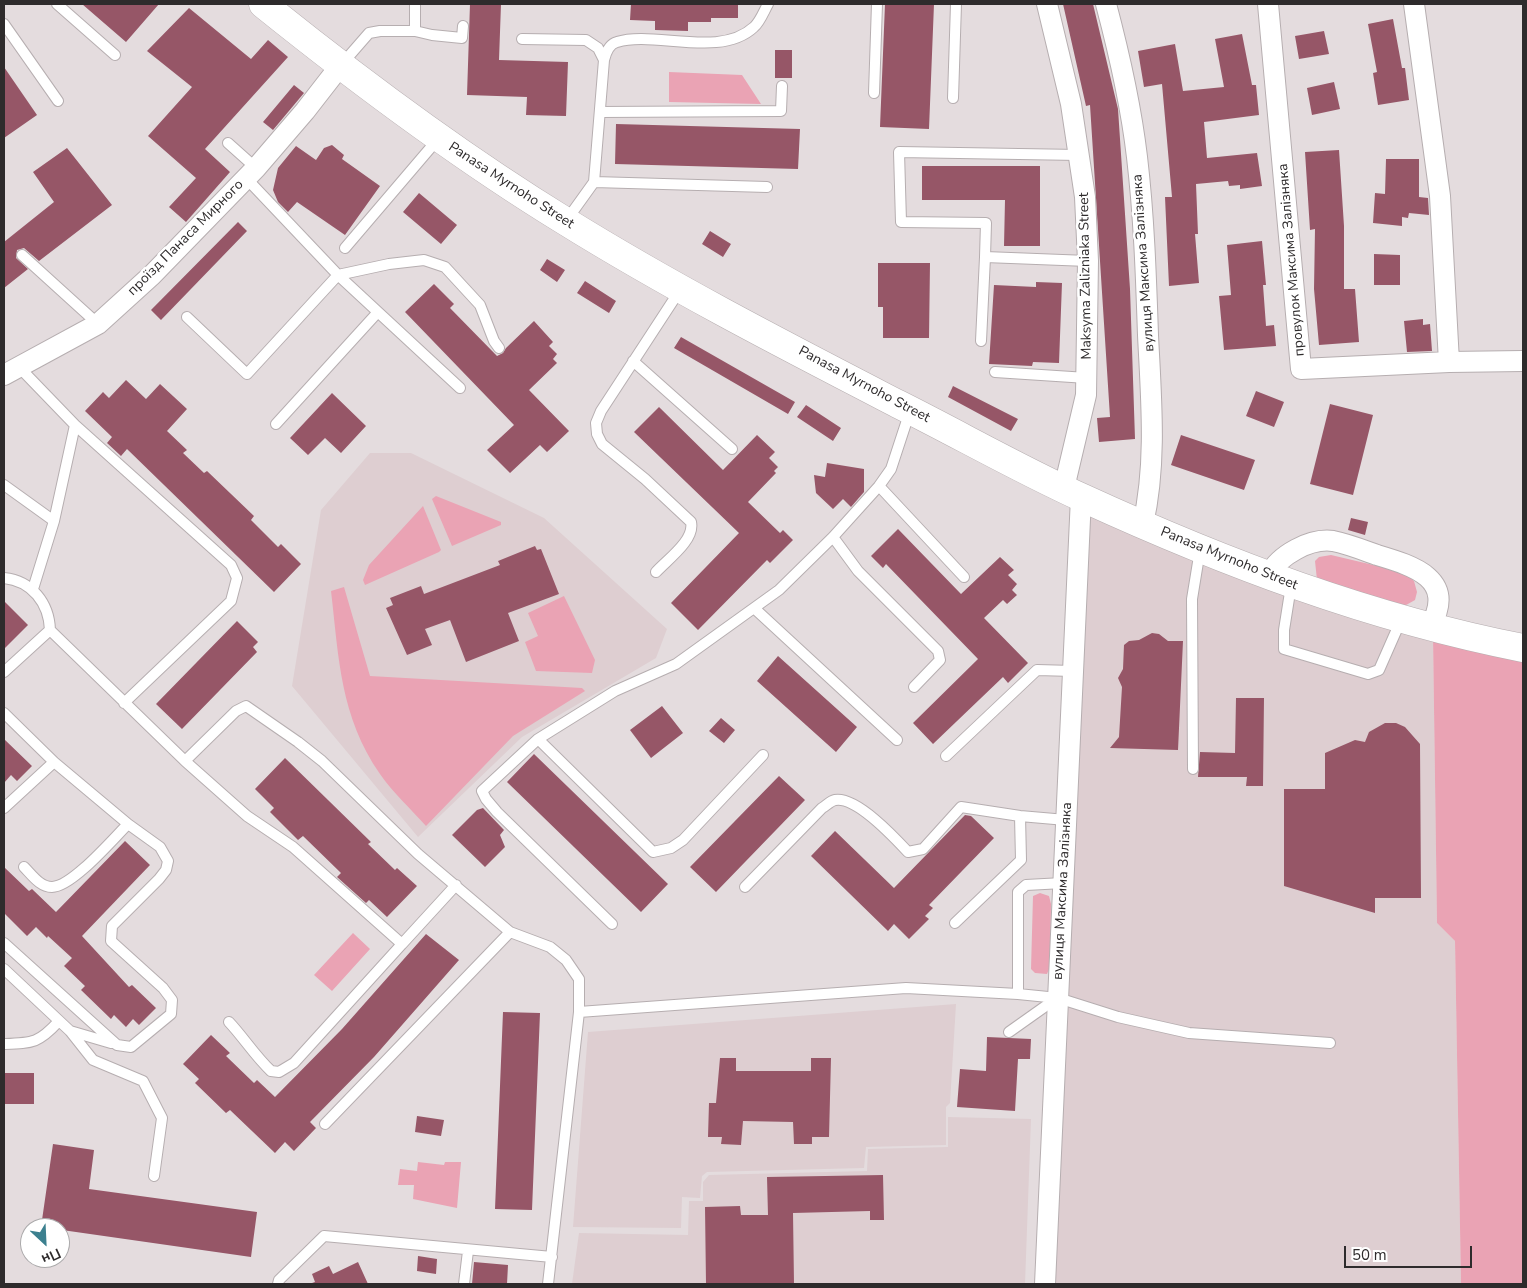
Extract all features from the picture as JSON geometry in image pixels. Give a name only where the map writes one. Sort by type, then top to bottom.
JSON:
[{"type":"main road","name":"Panasa Myrnoho Street","points":[[263,4],[340,66],[438,138],[566,222],[681,289],[1072,493],[1200,549],[1280,580],[1401,619],[1523,648]]},
{"type":"street","name":"Maksyma Zalizniaka Street","points":[[1047,4],[1071,104],[1085,197],[1088,261],[1087,378],[1072,493]]},
{"type":"street","name":"вулиця Максима Залізняка","points":[[1106,4],[1115,39],[1137,156],[1145,271],[1152,440],[1149,491],[1143,524]]},
{"type":"street","name":"провулок Максима Залізняка","points":[[1268,4],[1301,369],[1449,362],[1523,362]]},
{"type":"street","points":[[1414,4],[1440,196],[1449,362]]},
{"type":"street","name":"проїзд Панаса Мирного","points":[[11,371],[98,324],[152,275],[251,173],[340,66]]},
{"type":"street","name":"вулиця Максима Залізняка","points":[[1045,1284],[1073,670],[1072,493]]},
{"type":"street","points":[[1280,580],[1276,562],[1302,547],[1332,541],[1413,566],[1426,574],[1436,593],[1438,606],[1430,627]]},
{"type":"lane","points":[[57,4],[115,55]]},
{"type":"lane","points":[[415,31],[416,4]]},
{"type":"lane","points":[[566,222],[594,182],[604,60],[607,50],[615,42],[636,40],[691,43],[739,36],[754,27],[768,4]]},
{"type":"lane","points":[[874,93],[877,4]]},
{"type":"lane","points":[[953,98],[956,4]]},
{"type":"lane","points":[[4,24],[58,101]]},
{"type":"lane","points":[[340,66],[369,33],[415,31],[462,38],[463,26]]},
{"type":"lane","points":[[522,39],[586,40],[598,48],[604,60]]},
{"type":"lane","points":[[600,112],[781,111],[782,86]]},
{"type":"lane","points":[[345,248],[438,138]]},
{"type":"lane","points":[[228,143],[251,173],[338,275],[460,388]]},
{"type":"lane","points":[[981,341],[986,223],[902,222],[899,152],[1079,155]]},
{"type":"lane","points":[[594,182],[767,187]]},
{"type":"lane","points":[[22,255],[98,324]]},
{"type":"lane","points":[[985,257],[1088,261]]},
{"type":"lane","points":[[187,318],[247,374],[338,275],[389,264],[424,260],[445,267],[480,305],[494,342],[499,348]]},
{"type":"lane","points":[[656,572],[689,537],[692,529],[690,522],[645,479],[602,444],[596,434],[596,423],[601,411],[681,289]]},
{"type":"lane","points":[[276,424],[378,312]]},
{"type":"lane","points":[[633,361],[732,449]]},
{"type":"lane","points":[[11,371],[75,425],[231,565],[236,578],[232,601],[124,703]]},
{"type":"lane","points":[[995,372],[1087,378]]},
{"type":"lane","points":[[612,924],[486,800],[482,791],[538,739],[615,692],[676,664],[779,590],[833,537],[879,486],[891,469],[910,410]]},
{"type":"lane","points":[[32,589],[54,521],[75,425]]},
{"type":"lane","points":[[4,484],[54,521]]},
{"type":"lane","points":[[879,486],[964,577]]},
{"type":"lane","points":[[833,537],[858,571],[938,651],[940,660],[914,687]]},
{"type":"lane","points":[[1193,769],[1192,599],[1200,549]]},
{"type":"lane","points":[[4,578],[32,589],[49,614],[50,630],[185,761],[247,816],[293,847],[402,944]]},
{"type":"lane","points":[[1280,580],[1284,650],[1368,674],[1379,670],[1382,665],[1401,619]]},
{"type":"lane","points":[[754,608],[897,740]]},
{"type":"lane","points":[[4,672],[50,630]]},
{"type":"lane","points":[[946,756],[1037,670],[1073,670]]},
{"type":"lane","points":[[185,761],[236,711],[246,706],[322,761],[418,854],[510,932],[550,947],[566,960],[580,979],[579,1012],[548,1284]]},
{"type":"lane","points":[[4,714],[54,762],[128,824],[160,847],[168,862],[166,870],[159,879],[112,926],[110,933],[111,941],[163,988],[172,1000],[171,1014],[130,1047],[70,1031]]},
{"type":"lane","points":[[538,739],[653,852],[664,851],[683,840],[762,755]]},
{"type":"lane","points":[[4,808],[54,762]]},
{"type":"lane","points":[[745,887],[822,808],[833,800],[841,800],[875,818],[908,852],[924,849],[961,807],[1020,816],[1066,820]]},
{"type":"lane","points":[[955,923],[1021,860],[1020,816]]},
{"type":"lane","points":[[24,867],[42,885],[53,887],[68,882],[128,824]]},
{"type":"lane","points":[[1018,994],[1018,892],[1026,885],[1063,883]]},
{"type":"lane","points":[[228,1022],[248,1041],[258,1059],[271,1071],[284,1070],[294,1064],[456,885]]},
{"type":"lane","points":[[325,1124],[510,932]]},
{"type":"lane","points":[[4,943],[117,1045]]},
{"type":"lane","points":[[4,969],[70,1031],[93,1060],[144,1081],[162,1118],[154,1176]]},
{"type":"lane","points":[[579,1012],[906,988],[1058,998],[1118,1017],[1189,1033],[1330,1043]]},
{"type":"lane","points":[[1009,1032],[1058,998]]},
{"type":"lane","points":[[4,1044],[24,1044],[44,1038],[58,1021]]},
{"type":"lane","points":[[278,1284],[279,1280],[324,1236],[468,1251],[552,1257]]},
{"type":"lane","points":[[464,1284],[468,1251]]},
{"type":"shaded area","points":[[669,72],[742,75],[761,104],[669,102]]},
{"type":"shaded area","points":[[370,453],[411,453],[544,518],[667,629],[656,658],[522,737],[418,837],[292,686],[321,510]]},
{"type":"shaded area","points":[[436,496],[501,522],[501,525],[452,546],[432,499]]},
{"type":"shaded area","points":[[423,506],[441,550],[365,585],[363,580],[369,565]]},
{"type":"shaded area","points":[[1088,508],[1433,636],[1437,923],[1455,941],[1461,1284],[1053,1284]]},
{"type":"shaded area","points":[[1331,555],[1403,572],[1414,581],[1417,592],[1415,600],[1399,609],[1317,580],[1315,561],[1319,557]]},
{"type":"shaded area","points":[[344,587],[370,676],[582,688],[585,691],[513,736],[426,826],[380,774],[367,752],[349,709],[339,663],[331,591]]},
{"type":"shaded area","points":[[564,596],[595,660],[592,673],[536,671],[525,642],[538,636],[528,613]]},
{"type":"shaded area","points":[[1433,636],[1523,656],[1523,1284],[1461,1284],[1455,941],[1437,923]]},
{"type":"shaded area","points":[[1040,893],[1049,896],[1051,904],[1050,967],[1047,974],[1035,973],[1031,969],[1033,896]]},
{"type":"shaded area","points":[[353,933],[370,949],[332,991],[314,975]]},
{"type":"shaded area","points":[[956,1004],[950,1103],[946,1107],[946,1145],[866,1147],[864,1168],[707,1172],[702,1176],[700,1198],[682,1197],[681,1228],[573,1227],[588,1032]]},
{"type":"shaded area","points":[[948,1117],[1031,1119],[1025,1284],[572,1284],[579,1233],[688,1235],[689,1201],[703,1201],[703,1182],[709,1175],[867,1171],[868,1149],[948,1147]]},
{"type":"shaded area","points":[[418,1162],[444,1165],[445,1162],[461,1162],[457,1208],[413,1199],[414,1185],[398,1185],[400,1169],[417,1171]]},
{"type":"building","points":[[82,4],[159,4],[126,42]]},
{"type":"building","points":[[470,4],[501,4],[499,60],[568,62],[566,116],[526,115],[527,97],[467,95]]},
{"type":"building","points":[[631,4],[738,4],[738,18],[711,18],[711,22],[688,22],[688,31],[655,30],[655,21],[630,20]]},
{"type":"building","points":[[885,4],[934,4],[929,129],[880,127]]},
{"type":"building","points":[[1063,4],[1093,4],[1118,109],[1130,289],[1135,439],[1099,442],[1097,418],[1110,417],[1090,105],[1086,106]]},
{"type":"building","points":[[189,8],[251,59],[268,40],[288,57],[205,149],[230,172],[186,222],[169,207],[196,178],[148,136],[192,87],[147,51]]},
{"type":"building","points":[[1393,19],[1402,68],[1405,68],[1409,100],[1378,105],[1373,73],[1377,72],[1368,24]]},
{"type":"building","points":[[1324,31],[1329,54],[1299,59],[1295,36]]},
{"type":"building","points":[[1242,34],[1252,85],[1256,85],[1259,115],[1204,122],[1207,158],[1257,153],[1262,186],[1240,189],[1240,185],[1229,186],[1228,181],[1196,184],[1198,234],[1195,234],[1199,283],[1169,286],[1165,197],[1172,197],[1162,84],[1144,87],[1138,51],[1175,44],[1183,91],[1224,87],[1215,39]]},
{"type":"building","points":[[775,50],[792,50],[792,78],[775,78]]},
{"type":"building","points":[[4,67],[37,115],[4,138]]},
{"type":"building","points":[[1334,82],[1340,109],[1312,115],[1307,88]]},
{"type":"building","points":[[294,85],[304,93],[273,130],[263,122]]},
{"type":"building","points":[[616,124],[800,129],[798,169],[615,164]]},
{"type":"building","points":[[332,145],[344,155],[342,159],[380,186],[345,235],[297,202],[288,212],[278,202],[273,190],[278,168],[296,146],[316,160],[324,148]]},
{"type":"building","points":[[67,148],[112,205],[39,261],[24,248],[17,250],[16,258],[28,269],[4,288],[4,242],[54,202],[33,172]]},
{"type":"building","points":[[1339,150],[1344,226],[1344,289],[1355,289],[1359,342],[1319,345],[1314,289],[1315,229],[1310,230],[1305,152]]},
{"type":"building","points":[[1386,159],[1419,159],[1419,197],[1428,198],[1429,215],[1409,213],[1408,218],[1402,217],[1402,226],[1373,223],[1375,193],[1385,194]]},
{"type":"building","points":[[922,166],[1040,166],[1040,246],[1004,246],[1005,200],[922,200]]},
{"type":"building","points":[[419,193],[457,225],[441,244],[403,212]]},
{"type":"building","points":[[238,222],[247,231],[161,320],[151,310]]},
{"type":"building","points":[[710,231],[731,244],[723,257],[702,244]]},
{"type":"building","points":[[1262,241],[1266,285],[1263,285],[1266,326],[1274,325],[1276,346],[1224,350],[1219,296],[1231,295],[1227,245]]},
{"type":"building","points":[[1374,254],[1400,255],[1400,285],[1374,285]]},
{"type":"building","points":[[547,259],[565,270],[557,282],[540,270]]},
{"type":"building","points":[[878,263],[930,263],[929,338],[883,338],[883,307],[878,307]]},
{"type":"building","points":[[585,281],[616,301],[609,313],[577,293]]},
{"type":"building","points":[[1036,282],[1062,283],[1059,363],[1033,362],[1032,366],[989,364],[994,285],[1036,287]]},
{"type":"building","points":[[434,284],[454,304],[450,308],[497,356],[503,353],[534,321],[553,342],[549,346],[557,354],[553,359],[557,363],[529,390],[569,431],[547,452],[540,445],[510,473],[487,450],[514,425],[405,312]]},
{"type":"building","points":[[1423,319],[1423,325],[1430,324],[1432,351],[1407,352],[1404,321]]},
{"type":"building","points":[[681,337],[795,402],[788,414],[674,348]]},
{"type":"building","points":[[126,380],[146,399],[160,384],[187,409],[167,431],[187,450],[183,453],[204,473],[207,471],[254,516],[251,520],[278,547],[281,544],[301,564],[274,592],[127,449],[121,456],[107,443],[112,437],[85,411],[103,392],[109,398]]},
{"type":"building","points":[[953,386],[1018,419],[1011,431],[948,397]]},
{"type":"building","points":[[1256,391],[1284,402],[1274,427],[1246,416]]},
{"type":"building","points":[[332,393],[366,426],[341,453],[325,438],[308,455],[290,438]]},
{"type":"building","points":[[1330,404],[1373,415],[1353,495],[1310,484]]},
{"type":"building","points":[[806,405],[841,428],[833,441],[797,417]]},
{"type":"building","points":[[659,407],[723,470],[757,435],[775,452],[769,458],[778,467],[774,471],[776,473],[748,502],[780,533],[783,530],[793,540],[770,563],[767,560],[698,630],[671,603],[739,533],[634,432]]},
{"type":"building","points":[[1181,435],[1255,460],[1244,490],[1171,465]]},
{"type":"building","points":[[827,463],[864,469],[864,492],[851,507],[843,499],[833,509],[816,493],[814,475],[825,477]]},
{"type":"building","points":[[1351,518],[1368,522],[1365,535],[1348,530]]},
{"type":"building","points":[[898,529],[961,594],[1000,557],[1014,570],[1008,575],[1017,584],[1012,590],[1017,595],[1007,604],[1003,600],[984,618],[1028,663],[1008,683],[1003,677],[933,744],[913,723],[978,659],[886,564],[883,568],[871,556]]},
{"type":"building","points":[[535,546],[537,550],[541,549],[559,594],[508,613],[519,641],[466,662],[450,620],[425,629],[432,645],[407,655],[386,608],[393,605],[390,598],[421,586],[424,594],[500,565],[498,561]]},
{"type":"building","points":[[4,601],[28,625],[4,649]]},
{"type":"building","points":[[237,621],[258,642],[253,647],[257,652],[182,729],[156,704]]},
{"type":"building","points":[[1152,633],[1159,634],[1168,641],[1183,641],[1178,750],[1110,748],[1119,737],[1122,687],[1118,678],[1123,669],[1124,645],[1129,641],[1139,640]]},
{"type":"building","points":[[778,656],[857,727],[836,752],[757,681]]},
{"type":"building","points":[[1236,698],[1264,698],[1263,786],[1246,786],[1247,777],[1198,777],[1200,752],[1235,753]]},
{"type":"building","points":[[662,706],[683,733],[651,758],[630,730]]},
{"type":"building","points":[[721,718],[735,730],[724,743],[709,731]]},
{"type":"building","points":[[1385,723],[1396,723],[1405,727],[1420,744],[1421,898],[1375,898],[1375,913],[1284,886],[1284,789],[1325,789],[1325,753],[1355,740],[1365,742],[1369,732]]},
{"type":"building","points":[[4,739],[32,766],[17,781],[11,775],[4,783]]},
{"type":"building","points":[[534,754],[668,884],[641,912],[507,782]]},
{"type":"building","points":[[285,758],[371,842],[368,844],[395,870],[397,868],[417,886],[387,917],[369,900],[366,903],[337,877],[341,873],[303,836],[298,840],[270,812],[274,808],[255,789]]},
{"type":"building","points":[[779,776],[805,800],[716,892],[690,867]]},
{"type":"building","points":[[483,808],[504,830],[500,835],[505,847],[485,867],[452,835],[477,810]]},
{"type":"building","points":[[965,815],[971,816],[994,838],[929,905],[933,908],[925,916],[929,919],[909,939],[894,924],[888,931],[811,856],[835,831],[894,888]]},
{"type":"building","points":[[125,841],[150,865],[82,936],[129,987],[132,985],[156,1008],[139,1025],[133,1019],[126,1027],[114,1015],[111,1019],[81,990],[85,986],[64,966],[72,958],[36,927],[27,936],[4,913],[4,867],[29,891],[32,889],[56,912]]},
{"type":"building","points":[[426,934],[459,960],[374,1057],[310,1122],[316,1128],[294,1151],[285,1142],[275,1153],[230,1110],[226,1113],[195,1083],[199,1079],[183,1064],[211,1035],[230,1053],[226,1056],[254,1083],[257,1080],[275,1097],[342,1029]]},
{"type":"building","points":[[503,1012],[540,1013],[532,1210],[495,1209]]},
{"type":"building","points":[[987,1037],[1031,1039],[1030,1059],[1018,1059],[1015,1111],[957,1107],[960,1069],[986,1071]]},
{"type":"building","points":[[720,1058],[736,1058],[736,1071],[811,1071],[811,1058],[831,1058],[829,1137],[812,1137],[812,1144],[794,1144],[793,1122],[743,1121],[741,1145],[721,1144],[722,1137],[708,1137],[709,1103],[716,1103]]},
{"type":"building","points":[[4,1073],[34,1073],[34,1104],[4,1104]]},
{"type":"building","points":[[417,1116],[444,1120],[441,1136],[415,1132]]},
{"type":"building","points":[[53,1144],[94,1150],[89,1189],[257,1212],[251,1257],[70,1231],[70,1218],[42,1218]]},
{"type":"building","points":[[883,1175],[884,1220],[870,1220],[870,1211],[793,1213],[794,1284],[706,1284],[705,1207],[740,1206],[741,1215],[768,1215],[767,1177]]},
{"type":"building","points":[[418,1256],[437,1259],[436,1274],[417,1271]]},
{"type":"building","points":[[358,1262],[368,1284],[309,1284],[315,1282],[312,1274],[329,1266],[333,1274]]},
{"type":"building","points":[[474,1262],[508,1265],[507,1284],[472,1284]]}]
